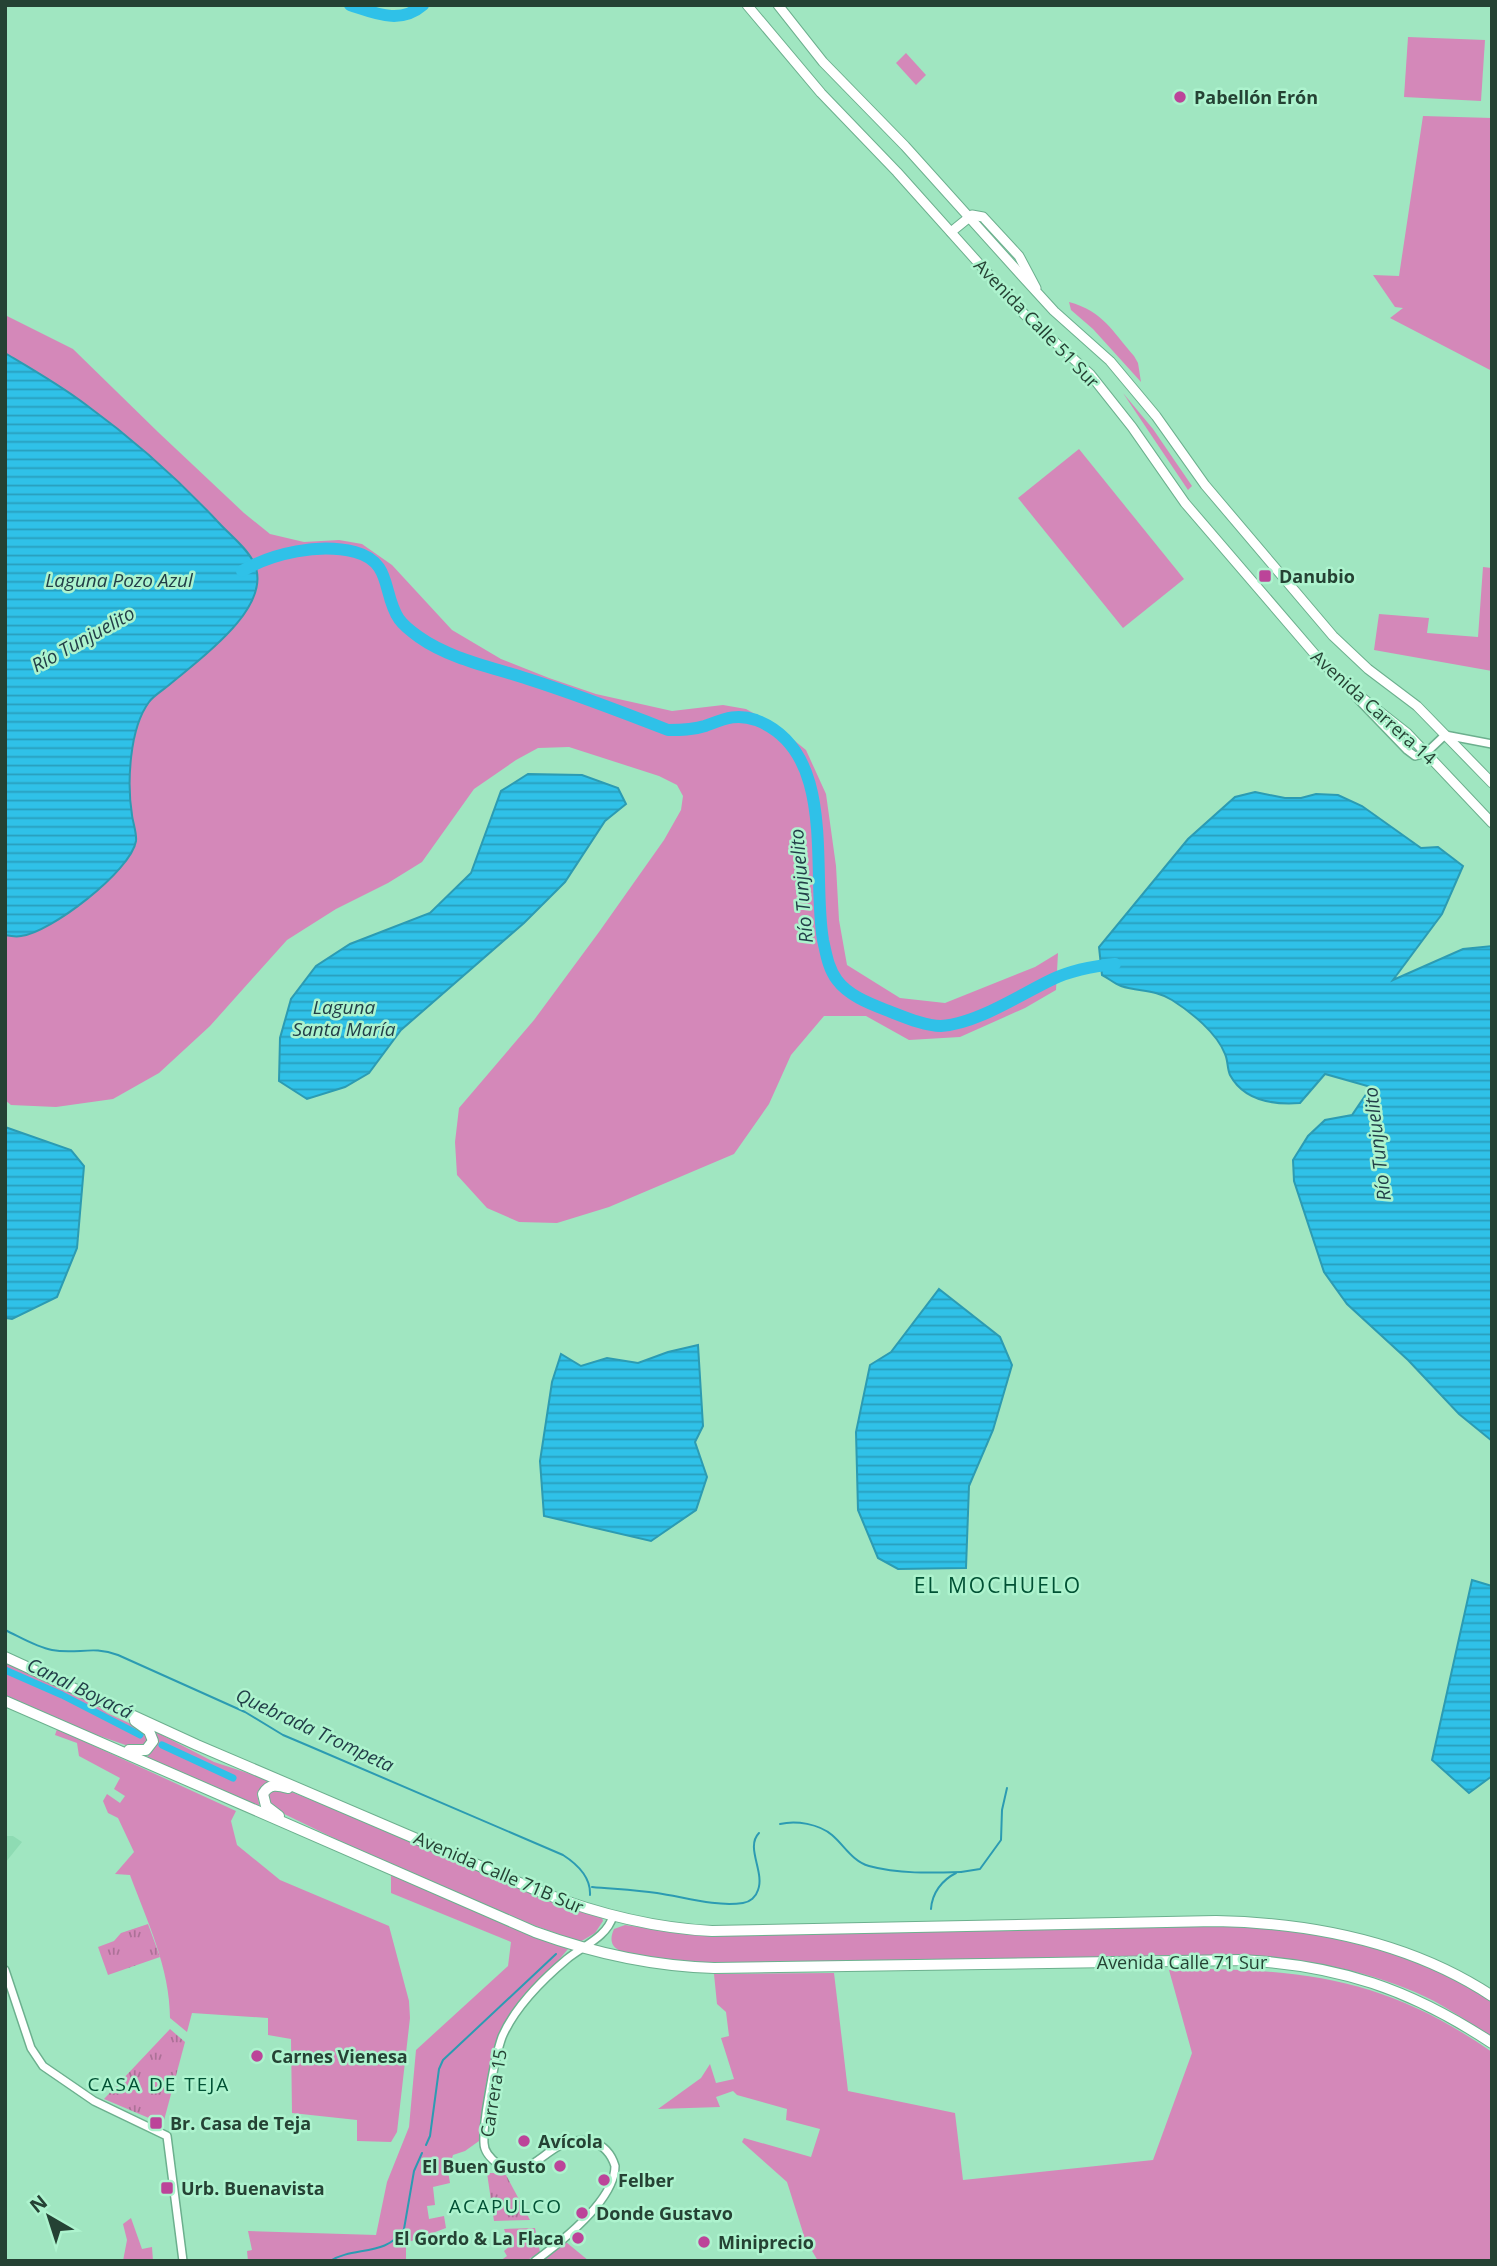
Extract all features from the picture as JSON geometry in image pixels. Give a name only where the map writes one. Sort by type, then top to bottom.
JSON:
[{"type":"highway","name":"Avenida Calle 71B Sur","points":[[5,1657],[197,1745],[543,1893],[645,1924],[712,1931],[1216,1921],[1296,1926],[1359,1939],[1420,1958],[1492,1996]]},
{"type":"highway","points":[[5,1701],[535,1932],[583,1948]]},
{"type":"highway","points":[[95,1740],[137,1752],[152,1745],[153,1737],[149,1731],[109,1705]]},
{"type":"highway","points":[[308,1833],[265,1806],[262,1797],[265,1791],[269,1787],[278,1786],[329,1800]]},
{"type":"highway","name":"Avenida Calle 71 Sur","points":[[583,1948],[662,1965],[714,1968],[1241,1960],[1300,1965],[1366,1980],[1398,1991],[1441,2012],[1492,2043]]},
{"type":"main road","name":"Avenida Calle 51 Sur","points":[[747,5],[821,93],[897,172],[1032,322],[1095,380],[1192,511],[1286,621]]},
{"type":"main road","points":[[778,5],[823,62],[969,217],[951,232]]},
{"type":"main road","name":"Avenida Calle 51 Sur","points":[[969,217],[979,214],[1019,256],[1040,296],[1116,369],[1156,416],[1205,485],[1309,608]]},
{"type":"main road","name":"Avenida Carrera 14","points":[[1309,608],[1355,658],[1417,706],[1492,783]]},
{"type":"main road","name":"Avenida Carrera 14","points":[[1286,621],[1342,682],[1389,717],[1492,823]]},
{"type":"street","points":[[1426,753],[1445,734],[1492,744]]},
{"type":"street","name":"Carrera 15","points":[[535,2261],[560,2243],[584,2219],[607,2190],[616,2170],[609,2152],[596,2142],[580,2140],[559,2146],[539,2161],[517,2171],[506,2169],[491,2159],[484,2147],[486,2117],[497,2055],[505,2031],[534,1992],[561,1965],[606,1931],[613,1916]]},
{"type":"street","points":[[5,1970],[31,2048],[43,2066],[94,2101],[167,2136],[183,2261]]},
{"type":"shaded area","points":[[5,1836],[13,1836],[22,1842],[5,1863]]},
{"type":"green space","points":[[1408,37],[1485,40],[1481,101],[1404,97]]},
{"type":"green space","points":[[906,53],[926,75],[916,85],[896,63]]},
{"type":"green space","points":[[1423,116],[1492,118],[1492,371],[1390,318],[1403,308],[1395,307],[1373,275],[1399,276]]},
{"type":"green space","points":[[1069,302],[1099,316],[1113,330],[1138,363],[1141,382],[1093,329],[1071,310]]},
{"type":"green space","points":[[5,315],[73,349],[244,513],[270,534],[304,542],[339,540],[362,544],[392,565],[452,630],[501,659],[596,694],[672,711],[723,705],[746,709],[775,725],[806,750],[826,794],[836,866],[839,920],[847,965],[900,998],[945,1003],[1035,967],[1058,953],[1056,990],[1025,1008],[960,1037],[909,1040],[866,1016],[824,1016],[791,1055],[769,1104],[734,1154],[609,1207],[557,1223],[519,1222],[487,1208],[457,1175],[455,1142],[459,1108],[534,1020],[599,932],[664,840],[681,810],[683,796],[677,785],[659,776],[569,747],[538,748],[474,789],[422,862],[388,883],[336,909],[287,940],[210,1026],[159,1073],[113,1099],[56,1107],[11,1105],[5,1100]]},
{"type":"green space","points":[[1123,393],[1153,429],[1192,486],[1188,490]]},
{"type":"green space","points":[[1079,449],[1184,579],[1123,628],[1018,498]]},
{"type":"green space","points":[[1483,567],[1492,568],[1492,671],[1374,650],[1379,614],[1429,618],[1427,633],[1478,637]]},
{"type":"green space","points":[[5,1663],[86,1698],[107,1713],[144,1730],[149,1743],[137,1749],[91,1733],[5,1695]]},
{"type":"green space","points":[[57,1729],[236,1811],[231,1821],[237,1845],[280,1880],[389,1926],[409,2001],[410,2018],[397,2132],[391,2142],[357,2141],[357,2120],[292,2113],[291,2039],[268,2035],[268,2018],[192,2013],[187,2032],[170,2018],[162,1963],[130,1875],[115,1874],[134,1852],[118,1818],[108,1813],[103,1801],[107,1794],[120,1803],[125,1796],[114,1789],[120,1778],[79,1756],[77,1743],[55,1735]]},
{"type":"green space","points":[[156,1732],[214,1762],[269,1780],[257,1794],[260,1808],[147,1757],[157,1745]]},
{"type":"green space","points":[[284,1789],[547,1900],[602,1917],[603,1921],[595,1933],[580,1942],[528,1923],[348,1845],[274,1809],[267,1795],[269,1791]]},
{"type":"green space","points":[[391,1875],[568,1949],[525,1994],[511,2014],[502,2030],[490,2065],[479,2141],[465,2151],[453,2155],[448,2171],[450,2183],[433,2187],[435,2205],[427,2206],[429,2219],[444,2216],[446,2228],[406,2243],[406,2261],[248,2261],[247,2251],[252,2250],[248,2231],[376,2235],[387,2182],[409,2127],[416,2050],[508,1966],[511,1942],[391,1893]]},
{"type":"green space","points":[[148,1924],[160,1957],[108,1975],[98,1947],[114,1941],[121,1933]]},
{"type":"green space","points":[[625,1925],[751,1935],[1211,1925],[1283,1928],[1331,1936],[1379,1949],[1448,1977],[1492,2002],[1492,2038],[1434,2001],[1387,1981],[1339,1968],[1290,1960],[1189,1955],[696,1963],[646,1958],[620,1951],[613,1945],[612,1935],[614,1929]]},
{"type":"green space","points":[[1209,1969],[1288,1974],[1357,1986],[1424,2011],[1492,2052],[1492,2261],[818,2261],[805,2239],[787,2182],[742,2142],[744,2138],[811,2157],[820,2129],[786,2120],[787,2109],[737,2095],[733,2091],[716,2097],[720,2107],[658,2109],[701,2078],[710,2064],[716,2083],[734,2079],[721,2038],[729,2036],[726,2012],[717,2004],[714,1974],[834,1973],[848,2091],[955,2113],[963,2180],[1153,2160],[1192,2053],[1169,1970]]},
{"type":"green space","points":[[170,2029],[185,2042],[163,2124],[104,2099]]},
{"type":"green space","points":[[487,2173],[505,2173],[530,2220],[494,2221]]},
{"type":"green space","points":[[131,2218],[142,2249],[152,2247],[153,2261],[123,2261],[127,2240],[123,2224]]},
{"type":"green space","points":[[535,2228],[540,2252],[526,2261],[500,2261],[507,2256],[504,2251],[510,2246],[504,2229]]},
{"type":"green space","points":[[566,2242],[589,2261],[543,2261]]},
{"type":"water","name":"Laguna Pozo Azul","points":[[5,353],[75,397],[155,460],[243,547],[254,563],[257,580],[253,597],[230,632],[153,698],[142,713],[131,757],[130,802],[136,841],[131,854],[88,899],[50,924],[21,936],[5,935]]},
{"type":"water","name":"Laguna Santa María","points":[[528,774],[582,775],[618,788],[626,804],[605,821],[565,882],[524,923],[401,1030],[369,1073],[345,1087],[307,1099],[279,1081],[280,1038],[291,999],[316,966],[350,944],[430,913],[471,873],[501,791]]},
{"type":"water","points":[[1255,792],[1285,798],[1316,794],[1338,795],[1362,806],[1421,848],[1438,847],[1463,866],[1442,914],[1393,980],[1463,949],[1492,946],[1492,1441],[1459,1414],[1408,1360],[1347,1304],[1324,1272],[1294,1181],[1293,1160],[1308,1136],[1325,1120],[1352,1115],[1371,1087],[1325,1074],[1300,1103],[1260,1100],[1236,1084],[1230,1075],[1221,1046],[1195,1017],[1166,996],[1121,986],[1102,975],[1099,947],[1188,839],[1235,797]]},
{"type":"water","points":[[5,1127],[71,1150],[84,1166],[77,1248],[57,1297],[12,1319],[5,1318]]},
{"type":"water","points":[[939,1289],[1000,1337],[1012,1365],[993,1430],[969,1486],[966,1568],[898,1569],[878,1558],[858,1510],[856,1432],[870,1365],[891,1352]]},
{"type":"water","points":[[698,1345],[703,1426],[695,1442],[707,1477],[696,1510],[651,1541],[544,1516],[540,1461],[552,1382],[561,1354],[581,1366],[607,1358],[638,1363]]},
{"type":"water","points":[[1472,1580],[1492,1586],[1492,1776],[1469,1793],[1432,1760]]},
{"type":"waterway","points":[[350,5],[387,16],[405,15],[423,5]]},
{"type":"waterway","name":"Río Tunjuelito","points":[[242,571],[268,559],[297,551],[341,549],[355,552],[376,563],[401,622],[419,637],[444,651],[668,730],[696,728],[724,719],[742,717],[756,720],[782,736],[799,758],[810,785],[816,816],[820,912],[829,965],[842,985],[872,1004],[927,1024],[955,1024],[984,1014],[1060,976],[1115,964]]},
{"type":"waterway","name":"Quebrada Trompeta","points":[[5,1630],[52,1650],[92,1650],[118,1655],[245,1712],[283,1735],[563,1855],[582,1872],[588,1882],[590,1895]]},
{"type":"waterway","name":"Canal Boyacá","points":[[5,1670],[62,1695],[140,1735]]},
{"type":"waterway","name":"Canal Boyacá","points":[[162,1745],[233,1778]]},
{"type":"waterway","points":[[961,1872],[980,1869],[1001,1840],[1002,1810],[1007,1788]]},
{"type":"waterway","points":[[780,1824],[800,1823],[821,1828],[863,1864],[880,1869],[926,1873],[961,1872]]},
{"type":"waterway","points":[[592,1887],[657,1893],[711,1903],[746,1902],[752,1899],[758,1890],[759,1875],[754,1845],[759,1833]]},
{"type":"waterway","points":[[931,1909],[939,1888],[946,1879],[956,1873]]},
{"type":"waterway","name":"Quebrada Trompeta","points":[[426,2145],[430,2136],[439,2069],[443,2060],[556,1954]]},
{"type":"waterway","name":"Quebrada Trompeta","points":[[330,2261],[339,2256],[388,2244],[397,2238],[404,2229],[414,2171],[422,2153]]},
{"type":"place","name":"Pabellón Erón","points":[[1180,97]]},
{"type":"place","name":"Danubio","points":[[1265,576]]},
{"type":"place","name":"Carnes Vienesa","points":[[257,2056]]},
{"type":"place","name":"Br. Casa de Teja","points":[[156,2123]]},
{"type":"place","name":"Avícola","points":[[524,2141]]},
{"type":"place","name":"El Buen Gusto","points":[[560,2166]]},
{"type":"place","name":"Felber","points":[[604,2180]]},
{"type":"place","name":"Urb. Buenavista","points":[[167,2188]]},
{"type":"place","name":"Donde Gustavo","points":[[582,2213]]},
{"type":"place","name":"El Gordo & La Flaca","points":[[578,2238]]},
{"type":"place","name":"Miniprecio","points":[[704,2242]]},
{"type":"district","name":"EL MOCHUELO","points":[[998,1585]]},
{"type":"district","name":"CASA DE TEJA","points":[[159,2084]]},
{"type":"district","name":"ACAPULCO","points":[[506,2206]]}]
